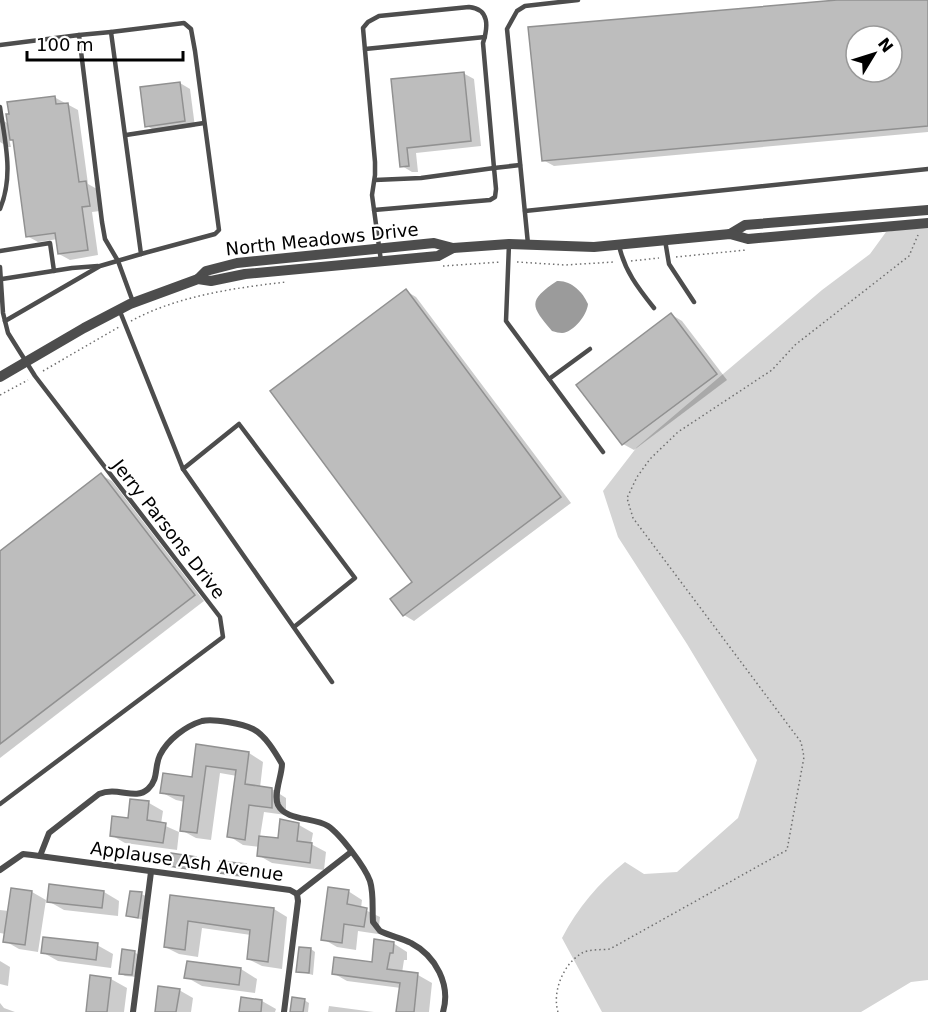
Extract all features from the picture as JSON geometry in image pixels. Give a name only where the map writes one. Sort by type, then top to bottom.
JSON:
[{"type":"street","name":"North Meadows Drive","points":[[730,234],[745,225],[928,210]]},
{"type":"street","name":"North Meadows Drive","points":[[0,377],[133,302],[198,279],[206,271],[237,263],[434,243],[453,248],[509,244],[571,247],[619,245],[730,234],[748,239],[926,223]]},
{"type":"street","name":"North Meadows Drive","points":[[198,279],[211,281],[246,274],[438,256],[453,248]]},
{"type":"street","points":[[0,870],[23,855],[40,856],[49,833],[99,794],[108,790],[134,795],[146,791],[155,781],[159,756],[177,733],[204,720],[227,722],[254,729],[262,736],[282,764],[276,802],[280,809],[287,814],[327,825],[351,852],[370,880],[373,922],[376,927],[390,936],[415,945],[442,975],[444,993],[442,1012]]},
{"type":"street","name":"Applause Ash Avenue","points":[[40,856],[290,890],[297,894],[351,852]]},
{"type":"street","points":[[133,1012],[152,872]]},
{"type":"street","points":[[284,1012],[297,894]]},
{"type":"lane","points":[[528,244],[507,29],[517,10],[525,6],[578,0]]},
{"type":"lane","points":[[374,210],[490,200],[495,197],[483,43],[488,28],[485,14],[477,8],[379,16],[363,28],[375,162],[372,195],[379,249],[381,261]]},
{"type":"lane","points":[[0,45],[184,23],[191,29],[219,230],[215,234],[100,266],[2,279]]},
{"type":"lane","points":[[111,32],[141,254]]},
{"type":"lane","points":[[79,35],[105,239],[118,261],[133,302]]},
{"type":"lane","points":[[365,48],[485,37]]},
{"type":"lane","points":[[0,107],[9,166],[8,183],[0,209]]},
{"type":"lane","points":[[126,135],[204,123]]},
{"type":"lane","points":[[375,180],[421,178],[520,165]]},
{"type":"lane","points":[[525,211],[928,169]]},
{"type":"lane","points":[[665,240],[667,258],[672,271],[694,302]]},
{"type":"lane","points":[[0,251],[50,243],[54,271]]},
{"type":"lane","points":[[509,244],[506,321],[603,452]]},
{"type":"lane","points":[[619,245],[623,261],[635,284],[654,308]]},
{"type":"lane","points":[[0,266],[5,321],[100,266]]},
{"type":"lane","points":[[119,309],[183,469],[332,682]]},
{"type":"lane","name":"Jerry Parsons Drive","points":[[0,804],[223,637],[220,617],[34,376],[8,333],[5,321]]},
{"type":"lane","points":[[549,379],[590,349]]},
{"type":"lane","points":[[183,469],[239,424],[355,578],[294,627]]},
{"type":"path","points":[[558,1012],[556,1003],[558,986],[567,966],[583,952],[610,949],[787,850],[804,757],[801,742],[633,518],[627,498],[637,477],[650,459],[678,432],[772,370],[795,345],[909,256],[926,223]]},
{"type":"path","points":[[439,266],[508,262],[565,266],[747,250]]},
{"type":"path","points":[[0,395],[147,312],[200,296],[286,282]]},
{"type":"shaded area","points":[[928,225],[928,980],[911,982],[861,1012],[602,1012],[562,938],[568,927],[589,897],[625,862],[644,874],[677,872],[738,818],[757,760],[687,644],[618,537],[603,491],[637,447],[822,290],[870,254],[886,232]]},
{"type":"shaded area","points":[[557,281],[567,282],[576,288],[588,304],[579,322],[571,330],[562,333],[552,331],[536,309],[535,304],[541,294]]},
{"type":"building","points":[[837,0],[928,0],[928,126],[542,161],[528,27]]},
{"type":"building","points":[[464,72],[471,141],[407,148],[409,166],[400,167],[391,79]]},
{"type":"building","points":[[180,82],[185,121],[145,127],[140,87]]},
{"type":"building","points":[[55,96],[56,104],[68,103],[79,182],[86,181],[90,206],[82,207],[88,250],[58,254],[55,233],[26,237],[13,140],[10,140],[6,114],[9,114],[7,102]]},
{"type":"building","points":[[406,289],[561,497],[403,616],[390,599],[412,582],[270,391]]},
{"type":"building","points":[[671,313],[717,374],[622,445],[576,385]]},
{"type":"building","points":[[101,473],[195,595],[0,744],[0,551]]},
{"type":"building","points":[[196,744],[249,752],[245,784],[272,788],[272,808],[249,805],[245,840],[227,837],[236,770],[206,766],[197,833],[180,831],[184,796],[160,793],[163,773],[192,777]]},
{"type":"building","points":[[130,799],[149,801],[147,820],[166,823],[163,843],[110,836],[112,816],[128,818]]},
{"type":"building","points":[[280,819],[299,823],[297,841],[312,843],[310,863],[257,856],[259,836],[278,838]]},
{"type":"building","points":[[171,853],[196,857],[195,870],[169,866]]},
{"type":"building","points":[[220,861],[246,864],[245,876],[219,873]]},
{"type":"building","points":[[49,884],[104,891],[102,908],[47,902]]},
{"type":"building","points":[[328,887],[349,890],[347,904],[367,908],[364,927],[344,924],[342,943],[321,940]]},
{"type":"building","points":[[11,888],[32,891],[25,945],[3,942]]},
{"type":"building","points":[[130,891],[142,892],[138,918],[126,916]]},
{"type":"building","points":[[170,895],[274,908],[268,962],[247,959],[250,930],[188,921],[185,950],[164,947]]},
{"type":"building","points":[[43,937],[98,943],[96,960],[41,953]]},
{"type":"building","points":[[374,939],[394,942],[387,969],[418,973],[414,1012],[396,1012],[400,983],[332,974],[334,957],[372,962]]},
{"type":"building","points":[[299,947],[311,948],[309,973],[296,972]]},
{"type":"building","points":[[122,949],[135,951],[132,975],[119,974]]},
{"type":"building","points":[[187,961],[241,968],[239,985],[184,978]]},
{"type":"building","points":[[90,975],[111,978],[107,1012],[86,1012]]},
{"type":"building","points":[[158,986],[180,989],[176,1012],[155,1012]]},
{"type":"building","points":[[241,997],[262,1000],[261,1012],[239,1012]]},
{"type":"building","points":[[292,997],[305,999],[303,1012],[290,1012]]}]
